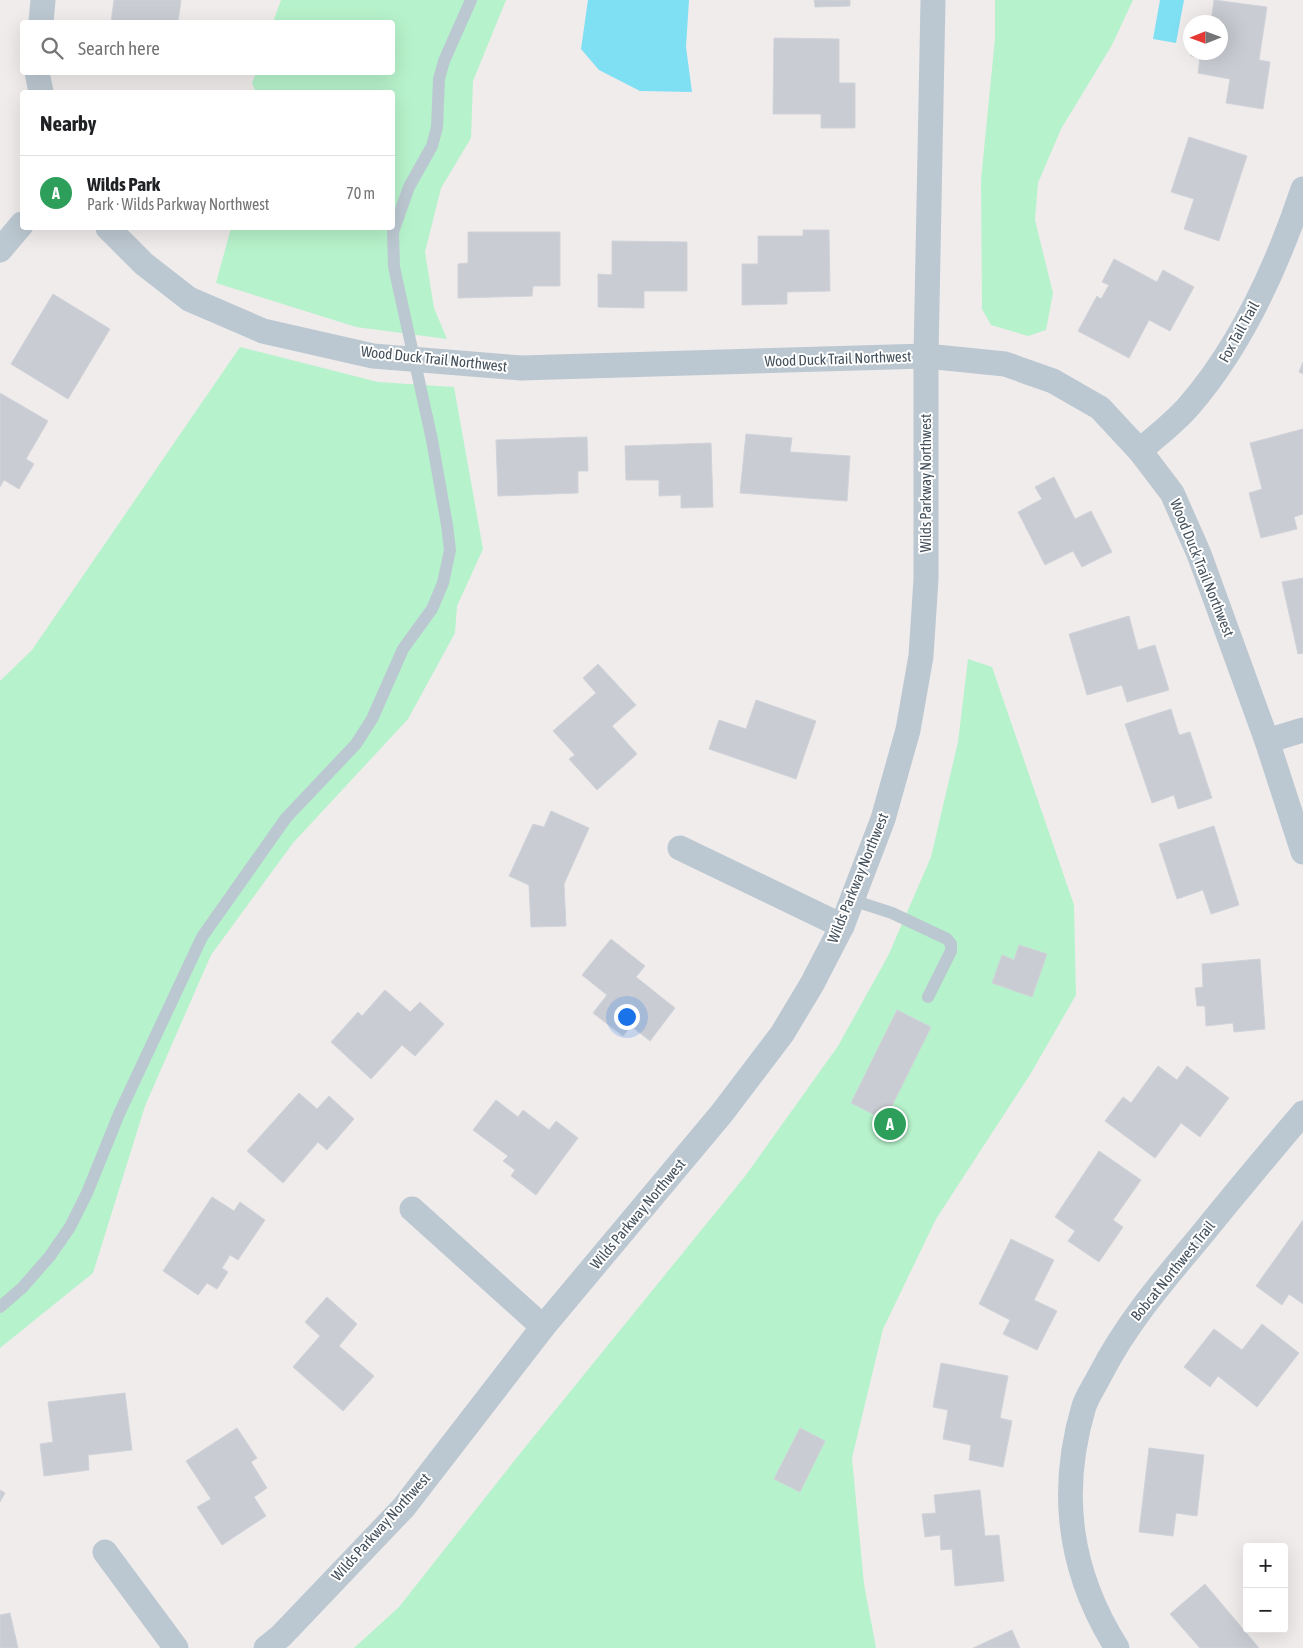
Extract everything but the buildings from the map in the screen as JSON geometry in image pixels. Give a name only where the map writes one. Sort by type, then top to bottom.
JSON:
[{"type":"street","points":[[41,20],[43,0]]},
{"type":"street","name":"Wilds Parkway Northwest","points":[[266,1648],[281,1636],[404,1507],[543,1327],[722,1113],[782,1034],[812,984],[842,926],[883,819],[908,730],[921,656],[926,579],[926,356],[933,0]]},
{"type":"street","points":[[38,75],[41,90]]},
{"type":"street","name":"Fox Tail Trail","points":[[1140,451],[1187,409],[1227,357],[1263,289],[1303,189]]},
{"type":"street","points":[[0,250],[20,226]]},
{"type":"street","name":"Wood Duck Trail Northwest","points":[[110,230],[144,264],[189,299],[254,327],[373,356],[414,361],[521,368],[926,356],[1004,364],[1053,381],[1100,408],[1140,451],[1172,493],[1199,554],[1267,741],[1303,852]]},
{"type":"street","points":[[1267,741],[1303,730]]},
{"type":"street","points":[[680,848],[842,926]]},
{"type":"street","name":"Bobcat Northwest Trail","points":[[1117,1648],[1098,1617],[1078,1564],[1072,1520],[1072,1463],[1085,1404],[1110,1356],[1143,1304],[1303,1113]]},
{"type":"street","points":[[412,1208],[543,1327]]},
{"type":"street","points":[[105,1552],[176,1648]]},
{"type":"lane","points":[[395,226],[409,187],[432,146],[437,127],[439,79],[444,61],[471,0]]},
{"type":"lane","points":[[0,1307],[22,1288],[44,1263],[70,1227],[136,1077],[157,1037],[202,937],[286,818],[356,744],[375,712],[403,649],[432,609],[448,567],[450,550],[432,440],[394,267],[394,230]]},
{"type":"lane","points":[[852,900],[892,913],[947,939],[951,944],[951,951],[928,997]]},
{"type":"green space","points":[[281,0],[506,0],[473,81],[471,138],[441,188],[425,252],[434,308],[447,339],[356,327],[216,283],[230,230],[395,230],[395,90],[255,90],[252,83],[255,75],[395,75],[395,20],[274,20]]},
{"type":"green space","points":[[995,0],[1133,0],[1112,45],[1061,129],[1038,183],[1035,220],[1053,293],[1046,330],[1028,336],[991,325],[982,309],[981,180],[995,38]]},
{"type":"green space","points":[[240,347],[378,382],[454,387],[483,549],[457,606],[455,633],[408,719],[293,843],[211,955],[145,1106],[93,1273],[0,1348],[0,681],[32,650]]},
{"type":"green space","points":[[968,659],[992,667],[1074,905],[1076,995],[1031,1073],[936,1219],[883,1329],[852,1458],[864,1584],[876,1648],[354,1648],[399,1607],[522,1451],[746,1175],[838,1046],[888,956],[931,857],[958,742]]},
{"type":"water","points":[[588,0],[689,0],[686,47],[692,92],[640,91],[599,70],[581,49]]},
{"type":"water","points":[[1160,0],[1184,0],[1176,43],[1153,39]]},
{"type":"place","name":"Wilds Park","points":[[890,1124]]}]
